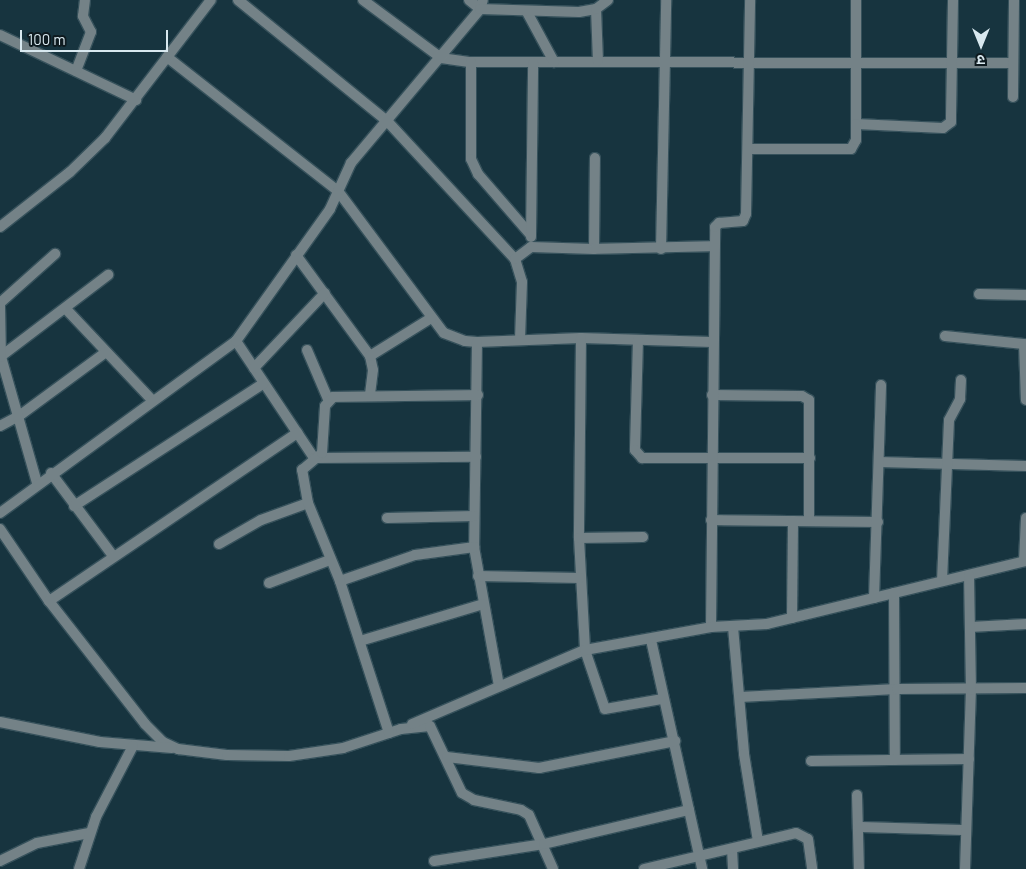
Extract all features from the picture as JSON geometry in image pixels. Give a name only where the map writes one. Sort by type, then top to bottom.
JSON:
[{"type":"street","points":[[76,71],[91,32],[91,27],[83,16],[85,0]]},
{"type":"street","points":[[0,227],[70,172],[105,138],[211,0]]},
{"type":"street","points":[[238,0],[388,122],[515,260],[522,282],[520,339]]},
{"type":"street","points":[[363,0],[441,58],[470,62],[1013,63]]},
{"type":"street","points":[[469,0],[527,12],[596,9],[608,0]]},
{"type":"street","points":[[661,248],[666,0]]},
{"type":"street","points":[[711,627],[712,342],[715,246],[717,224],[740,222],[745,219],[750,0]]},
{"type":"street","points":[[748,150],[851,149],[856,140],[856,0]]},
{"type":"street","points":[[856,124],[943,128],[948,125],[952,63],[953,0]]},
{"type":"street","points":[[1013,97],[1014,0]]},
{"type":"street","points":[[0,513],[37,483],[236,341],[324,217],[338,191],[344,172],[441,58],[482,4]]},
{"type":"street","points":[[596,9],[598,61]]},
{"type":"street","points":[[527,12],[554,62]]},
{"type":"street","points":[[0,35],[136,100]]},
{"type":"street","points":[[167,56],[338,191],[444,333],[465,342],[581,338],[712,342]]},
{"type":"street","points":[[470,62],[471,159],[478,174],[530,234]]},
{"type":"street","points":[[531,247],[533,63]]},
{"type":"street","points":[[594,249],[595,158]]},
{"type":"street","points":[[515,260],[531,247],[594,249],[715,246]]},
{"type":"street","points":[[37,483],[1,357],[0,303],[55,254]]},
{"type":"street","points":[[296,255],[370,356],[373,370],[370,394]]},
{"type":"street","points":[[1,357],[108,275]]},
{"type":"street","points":[[254,368],[324,293]]},
{"type":"street","points":[[979,294],[1026,295]]},
{"type":"street","points":[[66,309],[152,400]]},
{"type":"street","points":[[370,356],[431,318]]},
{"type":"street","points":[[945,336],[1023,343],[1026,400]]},
{"type":"street","points":[[581,338],[579,538],[585,650],[604,709],[662,699]]},
{"type":"street","points":[[638,340],[636,450],[638,456],[646,460],[810,458]]},
{"type":"street","points":[[236,341],[314,458]]},
{"type":"street","points":[[477,342],[478,395],[474,547],[499,686]]},
{"type":"street","points":[[307,350],[328,399],[324,447],[302,470],[308,504],[340,580],[389,733]]},
{"type":"street","points":[[0,426],[19,416],[106,352]]},
{"type":"street","points":[[942,580],[950,464],[949,420],[960,399],[961,380]]},
{"type":"street","points":[[74,506],[264,382]]},
{"type":"street","points":[[874,598],[878,522],[881,385]]},
{"type":"street","points":[[328,399],[338,395],[370,394],[478,395]]},
{"type":"street","points":[[712,395],[806,398],[810,405],[809,521]]},
{"type":"street","points":[[50,601],[113,556],[297,433]]},
{"type":"street","points":[[314,458],[476,456]]},
{"type":"street","points":[[879,462],[1026,466]]},
{"type":"street","points":[[51,474],[113,556]]},
{"type":"street","points":[[219,544],[261,520],[308,504]]},
{"type":"street","points":[[387,518],[474,516]]},
{"type":"street","points":[[0,722],[133,746],[227,755],[289,756],[343,748],[389,733],[585,650],[651,640],[711,627],[733,627],[792,618],[1025,561],[1026,518]]},
{"type":"street","points":[[711,520],[878,522]]},
{"type":"street","points":[[792,618],[793,521]]},
{"type":"street","points":[[0,529],[50,601],[144,724],[163,742],[178,749]]},
{"type":"street","points":[[579,538],[643,537]]},
{"type":"street","points":[[340,580],[415,555],[474,547]]},
{"type":"street","points":[[269,584],[330,560]]},
{"type":"street","points":[[965,869],[971,690],[969,575]]},
{"type":"street","points":[[478,576],[580,578]]},
{"type":"street","points":[[894,593],[897,689],[895,760]]},
{"type":"street","points":[[360,641],[483,604]]},
{"type":"street","points":[[970,627],[1026,624]]},
{"type":"street","points":[[733,627],[744,754],[758,840]]},
{"type":"street","points":[[651,640],[662,699],[675,741],[702,869]]},
{"type":"street","points":[[740,697],[897,689],[971,690],[1026,688]]},
{"type":"street","points":[[401,728],[430,726],[447,757],[462,793],[474,800],[515,808],[529,815],[544,844],[553,869]]},
{"type":"street","points":[[447,757],[539,768],[675,741]]},
{"type":"street","points":[[79,869],[89,833],[133,746]]},
{"type":"street","points":[[810,761],[969,759]]},
{"type":"street","points":[[857,794],[859,869]]},
{"type":"street","points":[[434,861],[544,844],[689,810]]},
{"type":"street","points":[[858,826],[966,830]]},
{"type":"street","points":[[0,861],[37,843],[89,833]]},
{"type":"street","points":[[644,869],[699,855],[732,850],[758,840],[796,833],[804,835],[808,839],[812,869]]},
{"type":"street","points":[[732,850],[733,869]]}]
